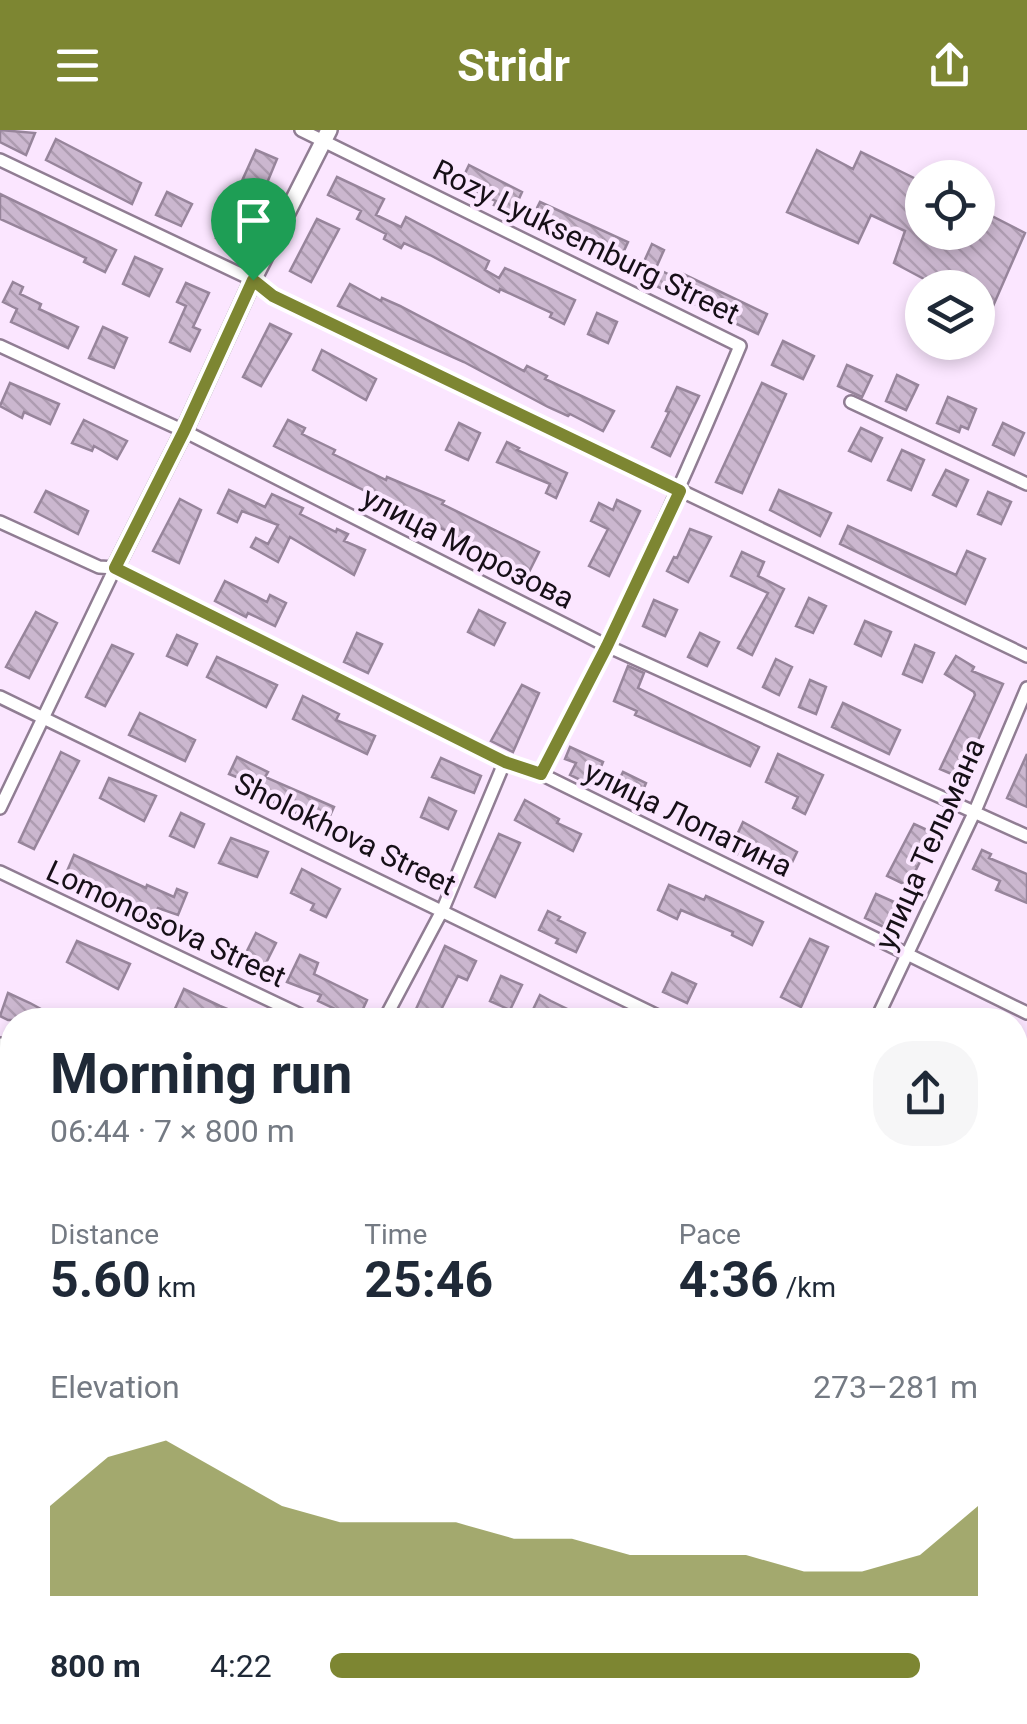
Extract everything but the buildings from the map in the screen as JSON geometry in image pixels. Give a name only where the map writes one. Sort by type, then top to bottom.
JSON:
[{"type":"street","name":"Rozy Lyuksemburg Street","points":[[302,130],[327,135],[740,346],[680,491]]},
{"type":"street","points":[[0,808],[184,431],[253,280],[327,135]]},
{"type":"street","points":[[0,160],[253,280],[273,296],[1027,656]]},
{"type":"street","name":"улица Морозова","points":[[0,346],[184,431],[607,646],[1027,836]]},
{"type":"street","points":[[851,402],[1027,484]]},
{"type":"street","points":[[541,774],[680,491]]},
{"type":"street","name":"улица Лопатина","points":[[0,522],[99,567],[115,568],[505,762],[541,774],[1016,1008]]},
{"type":"street","name":"улица Тельмана","points":[[882,1008],[1027,688]]},
{"type":"street","name":"Sholokhova Street","points":[[0,697],[642,1008]]},
{"type":"street","points":[[390,1008],[444,909],[505,762]]},
{"type":"street","name":"Lomonosova Street","points":[[0,872],[286,1008]]},
{"type":"route","points":[[253,280],[273,296],[680,491],[541,774],[505,762],[115,568],[184,431],[253,280]]}]
